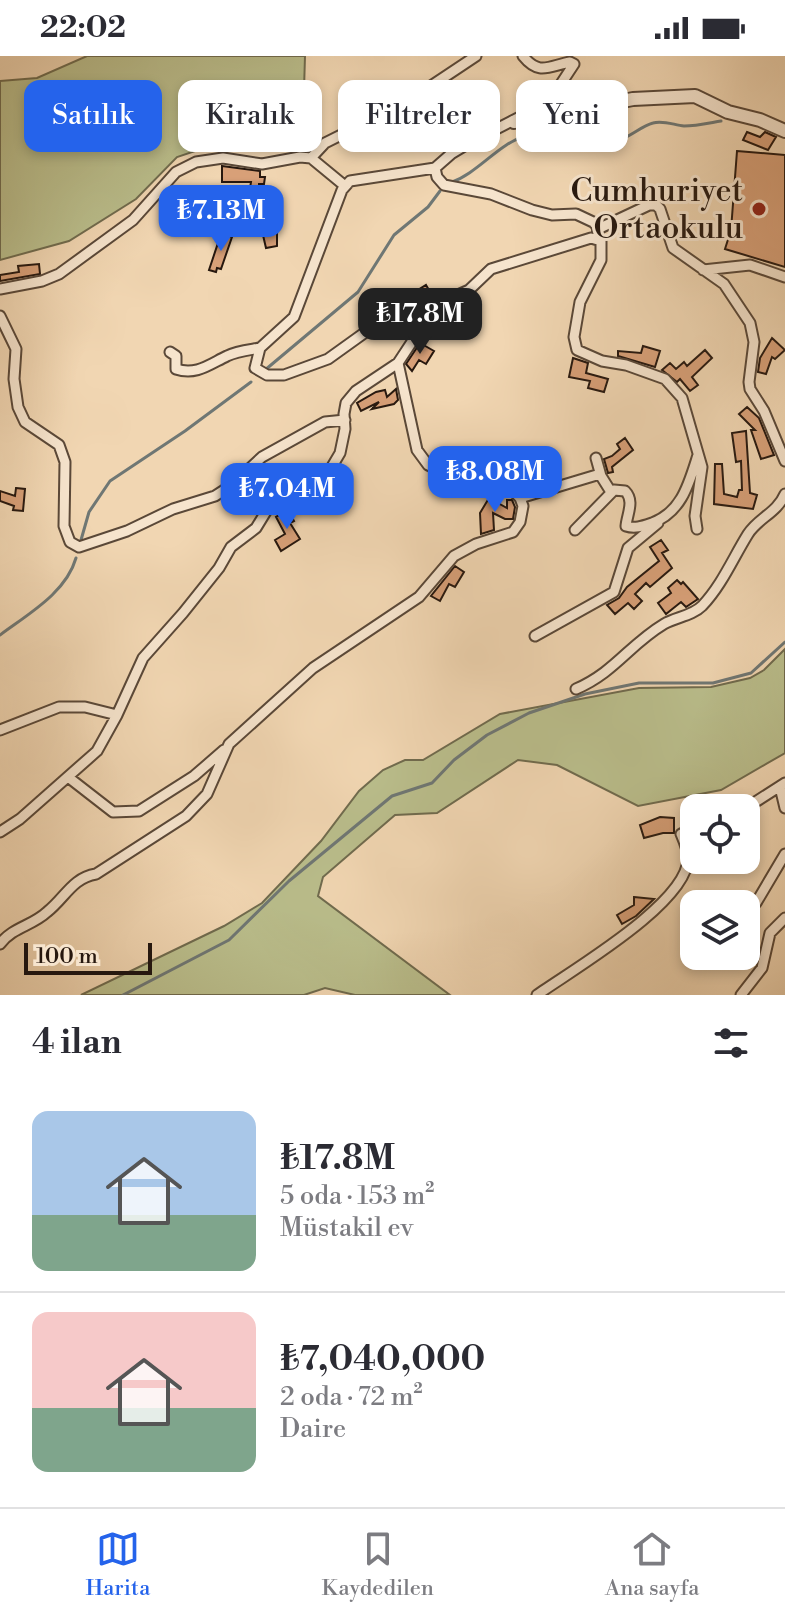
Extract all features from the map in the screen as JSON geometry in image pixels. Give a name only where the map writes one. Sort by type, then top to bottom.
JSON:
[{"type":"street","points":[[311,158],[325,143],[407,102],[476,56]]},
{"type":"street","points":[[425,322],[405,329],[367,331],[328,359],[284,375],[267,375],[255,368],[260,348],[294,317],[342,190],[350,181],[435,168],[471,142],[549,102],[574,64],[570,62],[541,68],[531,66],[523,56]]},
{"type":"street","points":[[514,122],[633,99],[695,96],[728,112],[760,120],[785,131]]},
{"type":"street","points":[[0,289],[42,281],[59,274],[133,220],[176,172],[196,162],[223,158],[262,164],[311,158],[345,186]]},
{"type":"street","points":[[435,168],[437,177],[444,185],[491,194],[552,215],[576,214],[593,222],[601,241],[601,260],[580,302],[574,337],[577,350],[602,361],[626,365],[665,379],[682,398],[702,467],[695,516],[697,529]]},
{"type":"street","points":[[598,229],[649,205],[656,205],[673,248],[724,284],[750,323],[754,342],[750,389],[764,411],[785,461]]},
{"type":"street","points":[[0,832],[20,819],[97,751],[143,658],[219,568],[231,547],[256,528],[267,510],[327,475],[340,453],[346,403],[356,391],[398,363],[425,322],[442,304],[469,290],[491,269],[591,238],[601,241]]},
{"type":"street","points":[[702,270],[750,265],[785,277]]},
{"type":"street","points":[[0,316],[16,349],[14,379],[18,407],[25,422],[59,445],[65,462],[64,526],[70,542],[79,547],[127,531],[173,509],[215,496],[262,457],[325,422],[345,420]]},
{"type":"street","points":[[170,352],[176,356],[176,369],[184,372],[198,370],[239,351],[260,348]]},
{"type":"street","points":[[68,777],[113,812],[139,811],[215,760],[313,668],[419,597],[454,556],[476,544],[513,532],[520,522],[523,506],[509,487],[492,478],[441,471],[428,465],[417,450],[398,363]]},
{"type":"street","points":[[535,636],[614,592],[628,548],[675,508],[687,488],[698,455]]},
{"type":"street","points":[[596,458],[600,474],[611,492]]},
{"type":"street","points":[[520,498],[600,474]]},
{"type":"street","points":[[575,530],[614,490],[625,491],[629,495],[626,526],[630,528],[663,519]]},
{"type":"street","points":[[576,689],[612,669],[636,643],[668,621],[700,608],[732,565],[748,532],[773,513],[785,494]]},
{"type":"street","points":[[0,730],[59,707],[85,707],[117,715]]},
{"type":"street","points":[[0,944],[9,932],[45,915],[74,882],[96,874],[186,816],[207,794],[229,744]]},
{"type":"street","points":[[760,799],[782,785],[785,808]]},
{"type":"street","points":[[760,896],[785,854]]},
{"type":"street","points":[[537,995],[637,925],[667,896],[682,874]]},
{"type":"street","points":[[741,995],[762,968],[770,933],[785,918]]},
{"type":"green space","points":[[87,56],[305,56],[304,80],[178,80],[178,152],[192,152],[177,157],[136,199],[69,241],[0,260],[0,81],[37,78]]},
{"type":"green space","points":[[785,649],[785,753],[721,790],[680,794],[680,798],[638,806],[557,765],[518,760],[437,813],[395,815],[323,877],[318,896],[450,995],[355,995],[325,988],[304,995],[81,995],[224,926],[262,903],[321,841],[359,791],[383,770],[405,760],[423,760],[500,714],[639,688],[711,687],[750,678],[764,670]]},
{"type":"building","points":[[747,132],[760,137],[765,132],[776,137],[768,150],[743,140]]},
{"type":"building","name":"Cumhuriyet Ortaokulu","points":[[737,151],[785,155],[785,267],[725,249],[731,230]]},
{"type":"building","points":[[222,166],[260,171],[260,177],[265,177],[264,184],[259,184],[259,189],[250,188],[251,182],[222,182]]},
{"type":"building","points":[[237,197],[252,197],[252,203],[262,202],[262,210],[267,209],[268,221],[277,220],[277,246],[266,248],[260,222],[254,222],[254,211],[238,211]]},
{"type":"building","points":[[221,234],[232,237],[221,269],[217,268],[216,272],[209,270]]},
{"type":"building","points":[[39,264],[40,274],[0,281],[0,275],[19,272],[18,266]]},
{"type":"building","points":[[426,285],[433,297],[426,301],[430,308],[412,320],[402,320],[397,311],[417,299],[413,293]]},
{"type":"building","points":[[772,338],[785,350],[775,359],[772,357],[766,374],[758,372],[760,358]]},
{"type":"building","points":[[420,343],[434,351],[426,364],[419,360],[412,371],[406,364]]},
{"type":"building","points":[[643,346],[660,351],[655,367],[618,356],[618,351],[641,353]]},
{"type":"building","points":[[705,350],[712,358],[692,377],[698,385],[690,391],[680,379],[677,382],[662,370],[670,363],[676,369],[684,362],[687,366]]},
{"type":"building","points":[[573,358],[588,363],[586,373],[608,379],[604,392],[588,388],[590,381],[569,377]]},
{"type":"building","points":[[396,389],[398,400],[394,404],[372,409],[379,402],[361,411],[357,403],[385,390],[387,397]]},
{"type":"building","points":[[747,407],[759,418],[774,455],[761,459],[751,430],[755,430],[739,414]]},
{"type":"building","points":[[746,431],[750,493],[757,495],[753,509],[714,504],[715,464],[722,464],[724,494],[737,497],[739,490],[742,490],[741,461],[736,462],[732,433]]},
{"type":"building","points":[[625,438],[633,450],[612,467],[613,472],[608,473],[604,459],[620,449],[617,444]]},
{"type":"building","points":[[16,488],[25,489],[23,511],[13,510],[14,506],[0,501],[0,491],[15,496]]},
{"type":"building","points":[[489,498],[507,508],[507,500],[512,500],[515,507],[513,519],[493,513],[494,530],[481,534],[480,513]]},
{"type":"building","points":[[288,510],[294,521],[290,523],[300,539],[281,551],[275,540],[285,534],[276,517]]},
{"type":"building","points":[[661,540],[668,550],[662,553],[672,568],[650,587],[646,583],[635,594],[642,601],[634,609],[628,603],[615,614],[607,605],[619,598],[627,587],[659,561],[650,547]]},
{"type":"building","points":[[455,566],[464,572],[455,587],[449,584],[440,601],[431,596]]},
{"type":"building","points":[[677,580],[681,584],[683,582],[698,599],[686,607],[681,602],[666,614],[658,603],[671,593],[668,588]]},
{"type":"building","points":[[660,817],[674,818],[674,833],[644,838],[640,825]]},
{"type":"building","points":[[634,897],[654,899],[622,924],[617,915],[634,905]]},
{"type":"waterway","points":[[450,183],[471,172],[507,144],[528,135],[559,133],[614,141],[657,122],[684,126],[721,121]]},
{"type":"waterway","points":[[265,370],[358,292],[394,235],[428,207],[440,191]]},
{"type":"waterway","points":[[81,540],[89,512],[110,481],[251,382]]},
{"type":"waterway","points":[[0,635],[55,592],[64,582],[76,558]]},
{"type":"waterway","points":[[123,995],[229,940],[289,881],[392,796],[432,783],[454,760],[487,735],[529,713],[585,694],[639,683],[713,683],[751,673],[785,642]]},
{"type":"place","name":"Cumhuriyet Ortaokulu","points":[[759,209]]}]
